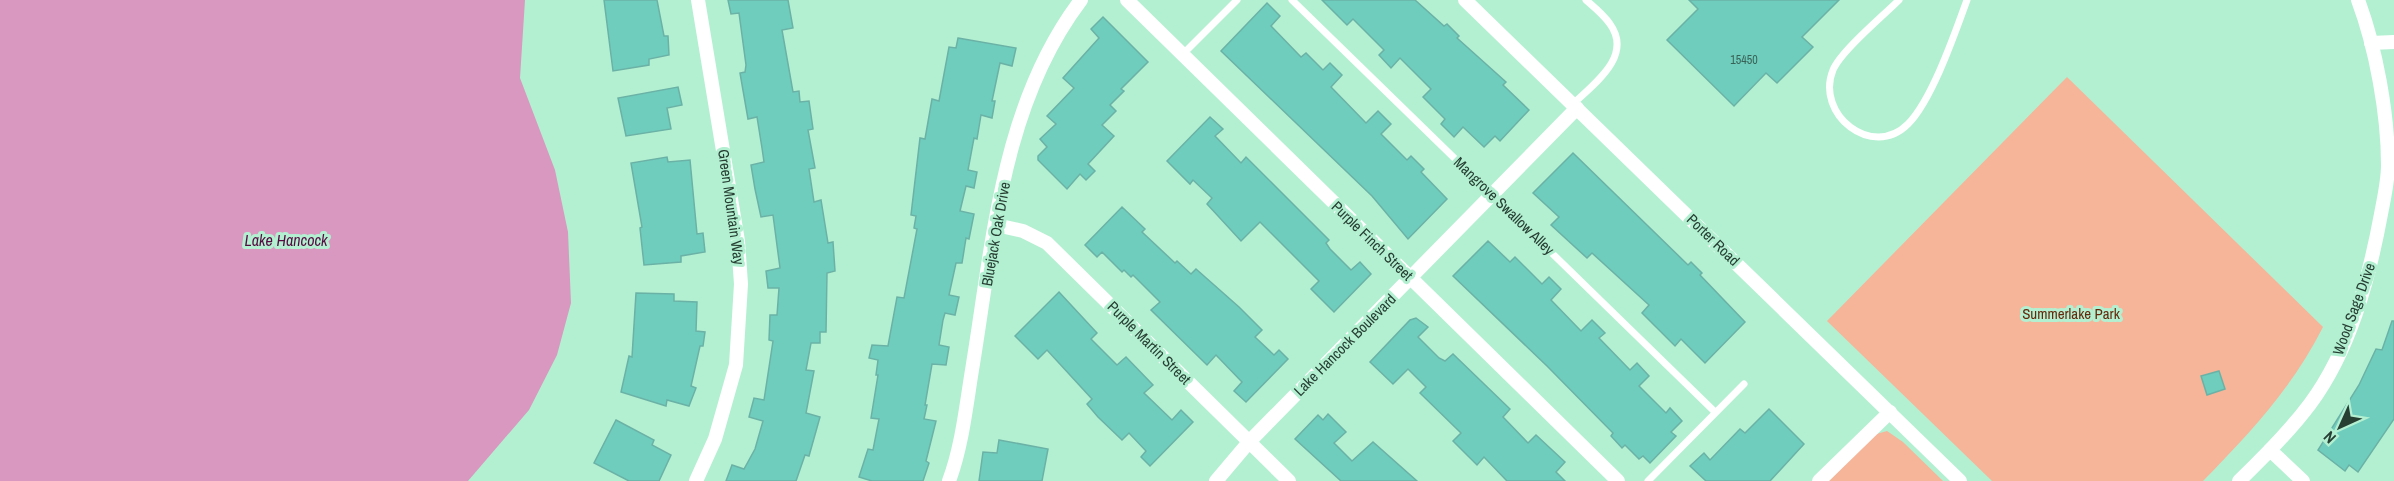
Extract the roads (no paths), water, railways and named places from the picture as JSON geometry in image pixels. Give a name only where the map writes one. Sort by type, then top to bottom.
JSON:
[{"type":"street","name":"Green Mountain Way","points":[[696,481],[714,440],[736,365],[741,284],[738,241],[698,0]]},
{"type":"street","name":"Bluejack Oak Drive","points":[[949,481],[962,432],[996,225],[1016,131],[1030,90],[1045,57],[1081,0]]},
{"type":"street","name":"Purple Finch Street","points":[[1127,0],[1618,481]]},
{"type":"street","name":"Porter Road","points":[[1465,0],[1960,481]]},
{"type":"street","name":"Wood Sage Drive","points":[[2239,481],[2311,403],[2353,320],[2372,266],[2391,165],[2371,44],[2358,0]]},
{"type":"street","points":[[2371,44],[2394,42]]},
{"type":"street","name":"Lake Hancock Boulevard","points":[[1216,481],[1249,442],[1575,106]]},
{"type":"street","name":"Purple Martin Street","points":[[996,225],[1023,231],[1047,243],[1289,481]]},
{"type":"street","points":[[1819,481],[1890,412]]},
{"type":"street","points":[[2270,450],[2302,481]]},
{"type":"lane","points":[[1182,55],[1237,0]]},
{"type":"lane","name":"Mangrove Swallow Alley","points":[[1292,0],[1715,412]]},
{"type":"lane","points":[[1575,106],[1616,59],[1619,44],[1610,24],[1586,0]]},
{"type":"lane","points":[[1899,0],[1840,59],[1830,78],[1829,93],[1836,112],[1848,126],[1866,135],[1890,135],[1903,128],[1915,116],[1955,33],[1967,0]]},
{"type":"lane","points":[[1648,481],[1744,384]]},
{"type":"water","name":"Lake Hancock","points":[[0,0],[525,0],[520,78],[555,170],[568,232],[571,303],[557,355],[529,410],[468,481],[0,481]]},
{"type":"park label","name":"Summerlake Park","points":[[2071,314]]}]
